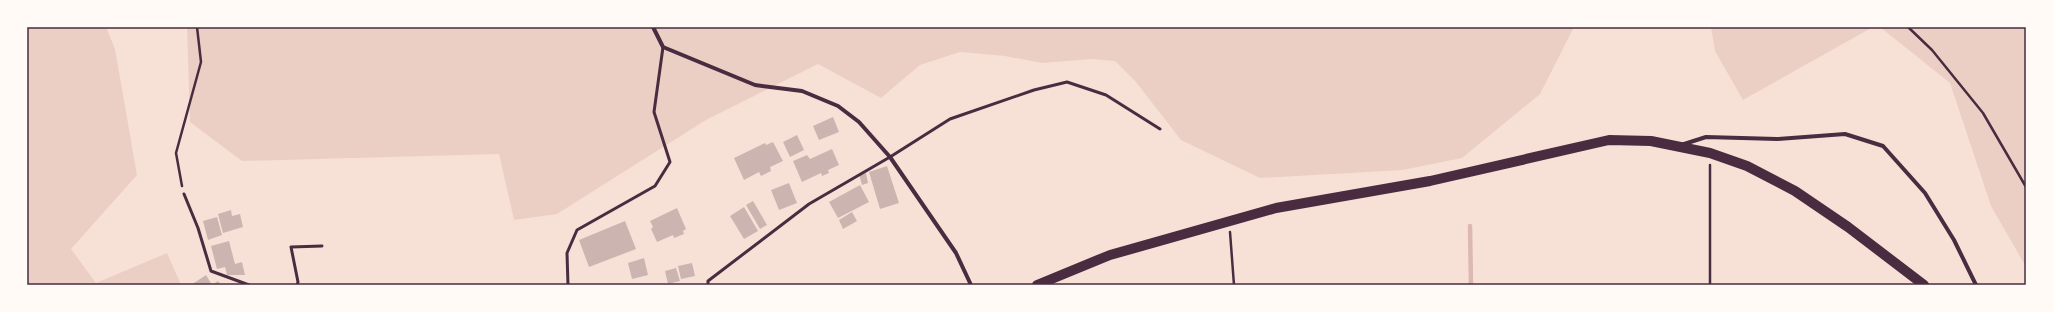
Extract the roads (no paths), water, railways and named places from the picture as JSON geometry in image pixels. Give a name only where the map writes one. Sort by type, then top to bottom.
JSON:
[{"type":"main road","points":[[1037,285],[1110,255],[1276,208],[1430,181],[1609,140],[1651,141],[1678,146],[1710,153],[1747,166],[1795,191],[1848,227],[1924,285]]},
{"type":"street","points":[[652,27],[663,47],[755,86],[802,91],[838,106],[859,122],[890,157],[956,253],[971,285]]},
{"type":"street","points":[[1678,146],[1706,137],[1777,139],[1845,134],[1883,146],[1925,193],[1954,240],[1976,285]]},
{"type":"lane","points":[[568,285],[567,253],[577,230],[655,186],[670,162],[654,112],[663,47]]},
{"type":"lane","points":[[708,285],[708,281],[809,204],[950,120],[1034,90],[1067,82],[1106,95],[1160,129]]},
{"type":"lane","points":[[184,194],[198,228],[211,271],[249,285]]},
{"type":"lane","points":[[297,285],[298,282],[291,247],[322,246]]},
{"type":"waterway","points":[[1470,226],[1471,285]]}]
